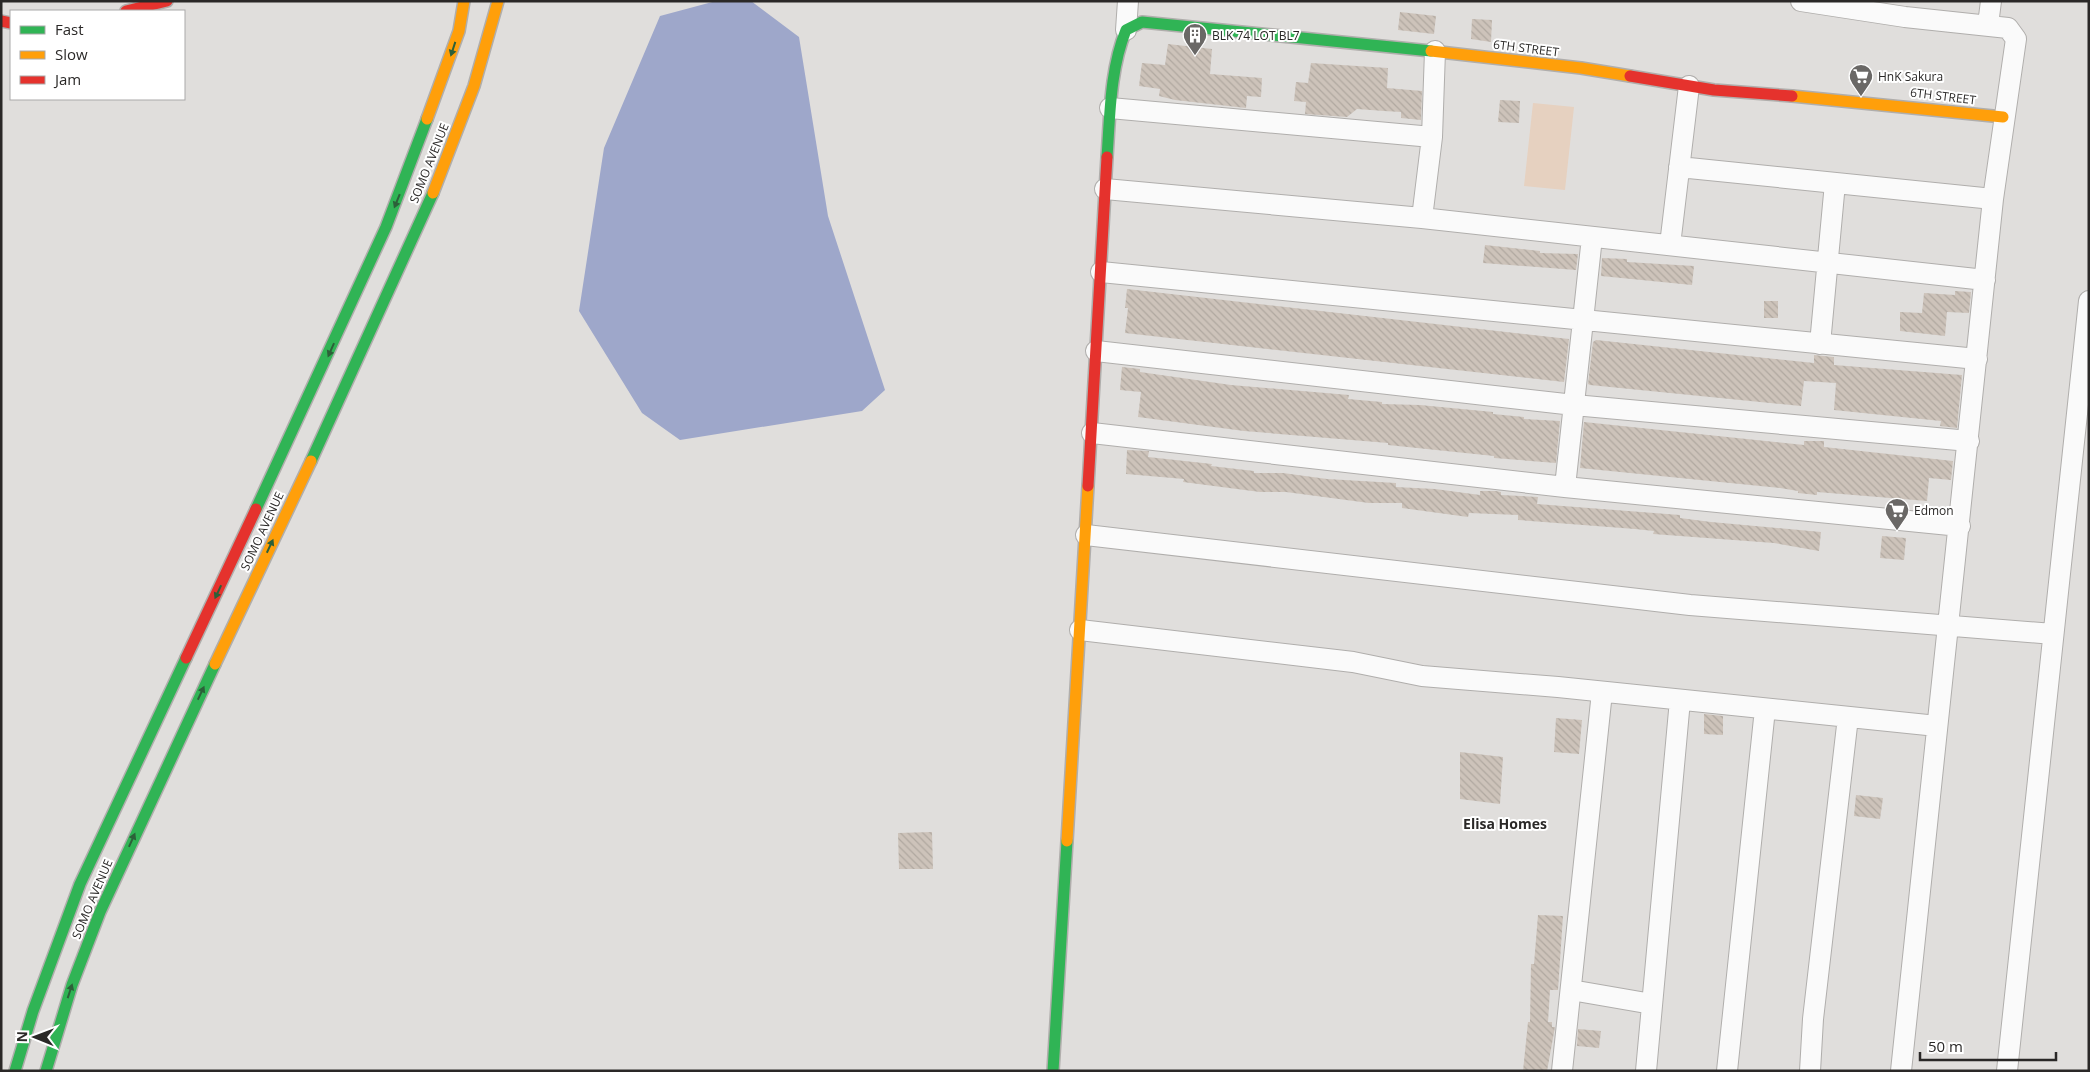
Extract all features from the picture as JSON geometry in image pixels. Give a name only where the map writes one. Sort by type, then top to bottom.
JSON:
[{"type":"street","points":[[130,10],[167,1]]},
{"type":"street","name":"SOMO AVENUE","points":[[15,1071],[33,1011],[80,884],[329,354],[386,227],[449,61],[459,32],[464,1]]},
{"type":"street","name":"SOMO AVENUE","points":[[46,1071],[72,985],[100,912],[355,366],[437,182],[472,87],[498,1]]},
{"type":"street","points":[[1053,1071],[1110,108],[1119,46],[1126,30],[1128,1]]},
{"type":"street","points":[[1801,1],[1906,9],[2008,28],[2016,39],[1993,199],[1978,359],[1937,726],[1902,1071]]},
{"type":"street","points":[[1988,25],[1991,1]]},
{"type":"street","name":"6TH STREET","points":[[1126,30],[1142,22],[1160,23],[1581,68],[1689,86],[2004,117]]},
{"type":"street","points":[[1422,218],[1432,137],[1436,51]]},
{"type":"street","points":[[1670,245],[1689,86]]},
{"type":"street","points":[[1110,108],[1432,137]]},
{"type":"street","points":[[1679,167],[1993,199]]},
{"type":"street","points":[[1820,344],[1826,262],[1835,183]]},
{"type":"street","points":[[1105,189],[1422,218],[1985,280]]},
{"type":"street","points":[[1565,487],[1592,237]]},
{"type":"street","points":[[1101,272],[1978,359]]},
{"type":"street","points":[[2007,1071],[2089,301]]},
{"type":"street","points":[[1096,351],[1574,404],[1968,440]]},
{"type":"street","points":[[1092,433],[1565,487],[1960,526]]},
{"type":"street","points":[[1086,535],[1690,605],[1949,624],[2053,634]]},
{"type":"street","points":[[1080,630],[1353,662],[1422,676],[1937,726]]},
{"type":"street","points":[[1562,1071],[1602,692]]},
{"type":"street","points":[[1646,1071],[1680,700]]},
{"type":"street","points":[[1727,1071],[1765,709]]},
{"type":"street","points":[[1810,1071],[1813,1019],[1848,717]]},
{"type":"street","points":[[1570,990],[1652,1004]]},
{"type":"shaded area","points":[[1533,103],[1574,107],[1565,190],[1524,186]]},
{"type":"water","points":[[716,1],[751,1],[799,37],[828,216],[885,390],[862,411],[680,440],[642,413],[579,311],[604,148],[660,16]]},
{"type":"building","points":[[1400,12],[1436,16],[1434,34],[1398,30]]},
{"type":"building","points":[[1472,19],[1492,20],[1491,42],[1471,39]]},
{"type":"building","points":[[1168,44],[1212,49],[1210,74],[1262,78],[1261,97],[1247,96],[1246,108],[1175,100],[1159,96],[1160,89],[1139,86],[1142,63],[1165,65]]},
{"type":"building","points":[[1311,63],[1388,68],[1387,88],[1422,91],[1421,120],[1401,118],[1401,112],[1357,109],[1347,117],[1305,114],[1306,102],[1294,101],[1296,82],[1308,83]]},
{"type":"building","points":[[1500,100],[1520,101],[1519,123],[1498,122]]},
{"type":"building","points":[[1485,245],[1540,251],[1540,253],[1578,254],[1576,270],[1483,263]]},
{"type":"building","points":[[1602,258],[1627,259],[1627,262],[1694,266],[1692,285],[1601,276]]},
{"type":"building","points":[[1127,289],[1569,339],[1564,382],[1125,333],[1128,308],[1125,308]]},
{"type":"building","points":[[1955,291],[1971,292],[1969,313],[1947,312],[1945,336],[1900,331],[1900,312],[1922,313],[1924,293],[1955,295]]},
{"type":"building","points":[[1764,301],[1778,301],[1778,318],[1764,318]]},
{"type":"building","points":[[1596,340],[1814,363],[1814,355],[1834,357],[1834,365],[1962,375],[1957,428],[1940,426],[1941,421],[1834,410],[1836,383],[1804,381],[1801,406],[1590,385],[1588,384],[1593,342]]},
{"type":"building","points":[[1122,367],[1140,369],[1140,372],[1231,385],[1349,395],[1348,399],[1382,402],[1382,404],[1420,405],[1493,412],[1493,414],[1524,417],[1524,419],[1560,421],[1556,463],[1494,458],[1494,456],[1388,445],[1388,443],[1244,431],[1138,417],[1141,392],[1120,390]]},
{"type":"building","points":[[1584,422],[1804,445],[1804,441],[1824,441],[1824,447],[1953,461],[1951,480],[1929,478],[1927,501],[1817,492],[1817,495],[1798,493],[1798,491],[1780,488],[1580,468]]},
{"type":"building","points":[[1127,450],[1149,451],[1148,457],[1212,464],[1211,466],[1254,471],[1254,473],[1283,473],[1327,479],[1396,483],[1396,487],[1435,489],[1480,495],[1480,491],[1496,491],[1501,492],[1501,495],[1538,497],[1537,504],[1680,515],[1680,518],[1711,522],[1821,532],[1819,551],[1774,543],[1653,534],[1654,531],[1518,520],[1518,515],[1469,513],[1468,517],[1402,508],[1402,503],[1369,503],[1286,492],[1260,492],[1183,482],[1184,479],[1126,474]]},
{"type":"building","points":[[1882,536],[1906,538],[1904,560],[1880,558]]},
{"type":"building","points":[[1704,714],[1723,716],[1723,735],[1704,734]]},
{"type":"building","points":[[1556,718],[1582,720],[1579,754],[1554,752]]},
{"type":"building","points":[[1460,752],[1503,757],[1500,804],[1460,799]]},
{"type":"building","points":[[1856,795],[1883,798],[1880,819],[1854,816]]},
{"type":"building","points":[[932,832],[933,869],[899,869],[898,833]]},
{"type":"building","points":[[1538,915],[1563,916],[1558,990],[1550,990],[1548,1022],[1552,1022],[1552,1027],[1555,1027],[1547,1071],[1523,1071],[1528,1022],[1530,1022],[1531,964],[1534,964]]},
{"type":"building","points":[[1578,1029],[1601,1031],[1599,1048],[1577,1046]]},
{"type":"traffic: fast","points":[[1107,157],[1112,92],[1117,60],[1126,30],[1142,22],[1431,51]]},
{"type":"traffic: fast","points":[[256,509],[386,227],[427,119]]},
{"type":"traffic: fast","points":[[311,461],[433,193]]},
{"type":"traffic: fast","points":[[15,1071],[33,1011],[80,884],[186,658]]},
{"type":"traffic: fast","points":[[46,1071],[72,985],[100,912],[215,664]]},
{"type":"traffic: fast","points":[[1053,1071],[1067,841]]},
{"type":"traffic: slow","points":[[427,119],[459,31],[464,1]]},
{"type":"traffic: slow","points":[[433,193],[474,86],[498,1]]},
{"type":"traffic: slow","points":[[1431,51],[1581,68],[1630,76]]},
{"type":"traffic: slow","points":[[1792,96],[2003,117]]},
{"type":"traffic: slow","points":[[215,664],[311,461]]},
{"type":"traffic: slow","points":[[1067,841],[1088,486]]},
{"type":"traffic: jam","points":[[130,10],[167,1]]},
{"type":"traffic: jam","points":[[1,21],[10,23]]},
{"type":"traffic: jam","points":[[1630,76],[1714,90],[1792,96]]},
{"type":"traffic: jam","points":[[1088,486],[1107,157]]},
{"type":"traffic: jam","points":[[186,658],[256,509]]},
{"type":"place","name":"BLK 74 LOT BL7","points":[[1195,56]]},
{"type":"place","name":"HnK Sakura","points":[[1861,97]]},
{"type":"place","name":"Edmon","points":[[1897,531]]},
{"type":"district","name":"Elisa Homes","points":[[1505,823]]}]
